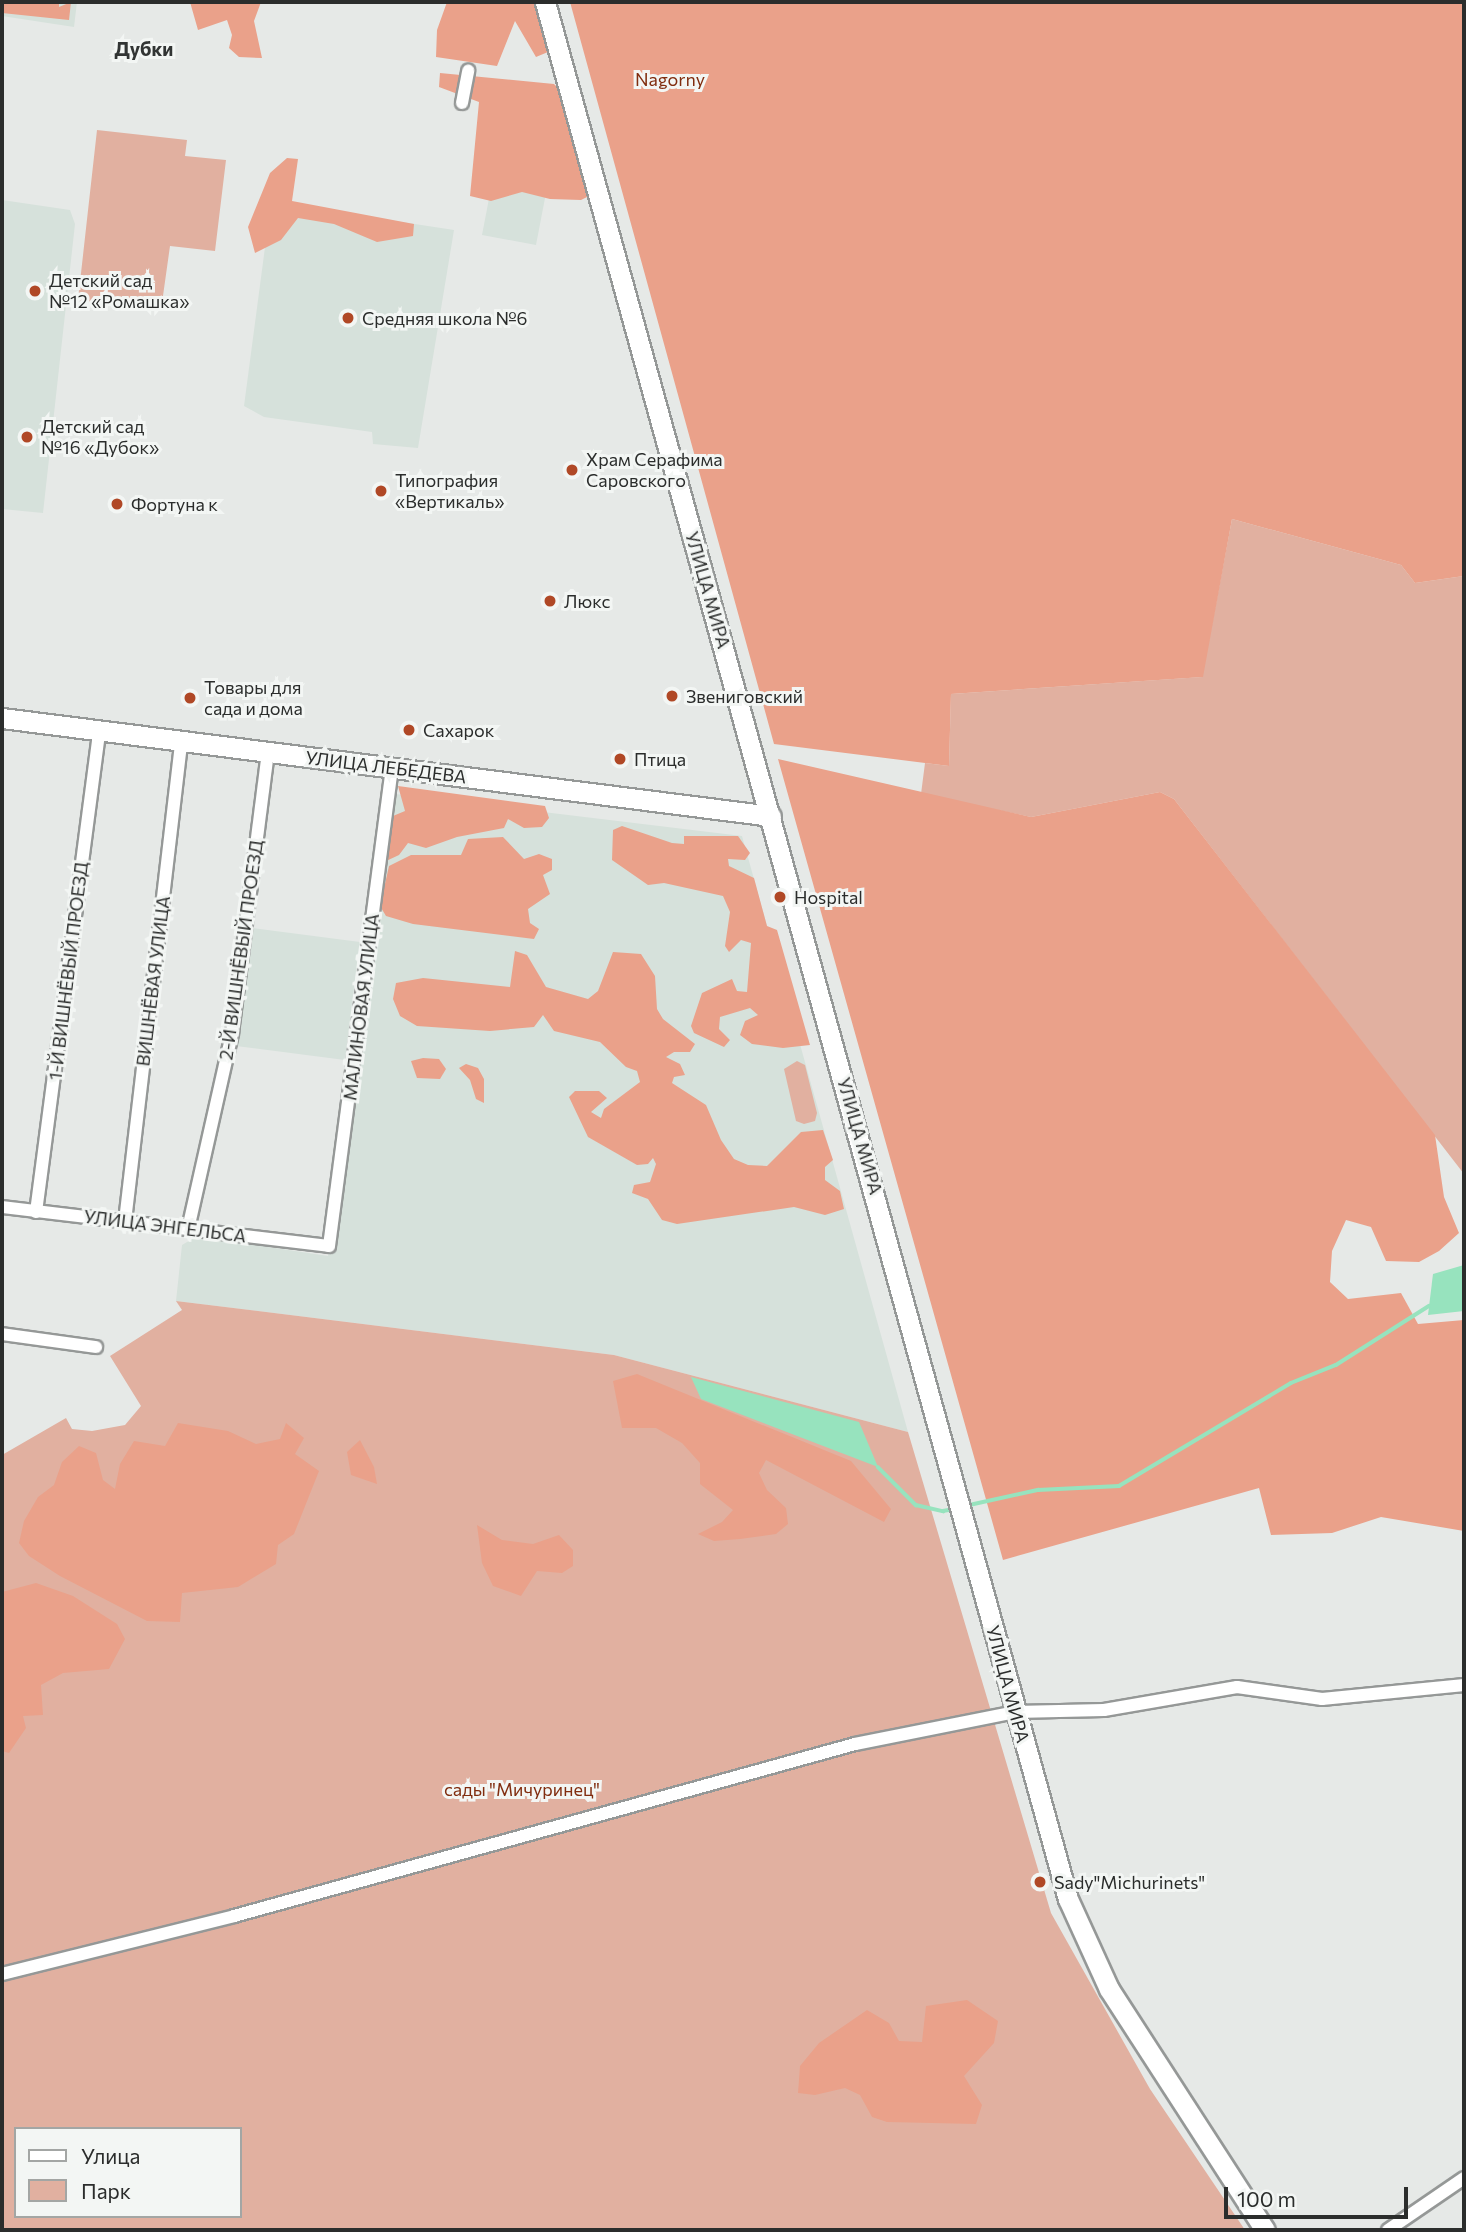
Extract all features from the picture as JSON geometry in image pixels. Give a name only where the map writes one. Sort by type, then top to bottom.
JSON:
[{"type":"main road","name":"УЛИЦА МИРА","points":[[545,2],[771,816],[1015,1712],[1083,1938],[1155,2066],[1265,2230]]},
{"type":"main road","name":"УЛИЦА ЛЕБЕДЕВА","points":[[2,718],[771,816]]},
{"type":"street","points":[[462,103],[468,71]]},
{"type":"street","name":"1-Й ВИШНЁВЫЙ ПРОЕЗД","points":[[36,1212],[99,731]]},
{"type":"street","name":"ВИШНЁВАЯ УЛИЦА","points":[[125,1221],[181,741]]},
{"type":"street","name":"2-Й ВИШНЁВЫЙ ПРОЕЗД","points":[[188,1228],[232,1033],[268,752]]},
{"type":"street","name":"МАЛИНОВАЯ УЛИЦА","points":[[329,1246],[392,768]]},
{"type":"street","name":"УЛИЦА ЭНГЕЛЬСА","points":[[2,1207],[329,1246]]},
{"type":"street","points":[[2,1334],[96,1347]]},
{"type":"street","points":[[2,1974],[234,1916],[855,1744],[1015,1712],[1104,1710],[1237,1687],[1322,1699],[1464,1685]]},
{"type":"street","points":[[1388,2230],[1464,2178]]},
{"type":"shaded area","points":[[2,2],[77,2],[74,27],[2,16]]},
{"type":"shaded area","points":[[496,162],[550,172],[536,245],[482,235]]},
{"type":"shaded area","points":[[2,200],[70,210],[75,224],[43,513],[2,509]]},
{"type":"shaded area","name":"Средняя школа №6","points":[[271,202],[454,230],[418,448],[373,444],[372,432],[264,417],[244,406]]},
{"type":"shaded area","points":[[395,794],[742,836],[908,1432],[614,1355],[176,1301],[182,1245],[197,1236],[328,1256],[335,1202],[342,1203]]},
{"type":"shaded area","points":[[252,928],[360,942],[345,1060],[236,1046]]},
{"type":"shaded area","points":[[1464,1265],[1464,1311],[1428,1315],[1433,1274]]},
{"type":"shaded area","points":[[691,1377],[859,1422],[878,1467],[701,1399]]},
{"type":"green space","points":[[2,2],[59,2],[59,7],[71,2],[69,20],[2,13]]},
{"type":"green space","points":[[190,2],[261,2],[254,21],[262,58],[239,57],[229,48],[232,35],[227,20],[198,30]]},
{"type":"green space","points":[[447,2],[539,2],[548,52],[536,57],[515,21],[497,66],[436,57],[437,30]]},
{"type":"green space","name":"Nagorny","points":[[570,2],[1464,2],[1464,576],[1415,583],[1401,565],[1232,519],[1203,677],[951,694],[949,766],[774,744]]},
{"type":"green space","points":[[440,73],[554,84],[572,102],[593,194],[581,200],[550,199],[522,192],[491,201],[470,196],[479,102],[439,87]]},
{"type":"green space","points":[[97,130],[187,140],[185,156],[226,160],[215,251],[170,246],[161,310],[78,300]]},
{"type":"green space","points":[[287,158],[298,159],[292,201],[414,224],[413,236],[377,242],[334,224],[298,218],[281,240],[255,253],[248,227],[270,173]]},
{"type":"green space","points":[[1232,519],[1401,565],[1415,583],[1464,576],[1464,1174],[1174,799],[1160,792],[1031,817],[921,794],[925,763],[949,766],[951,694],[1202,677]]},
{"type":"green space","points":[[778,759],[1031,817],[1160,792],[1174,799],[1435,1135],[1444,1197],[1459,1233],[1439,1251],[1419,1262],[1386,1261],[1371,1227],[1346,1220],[1332,1251],[1330,1282],[1348,1299],[1401,1293],[1418,1324],[1464,1320],[1464,1531],[1381,1517],[1332,1533],[1271,1535],[1259,1488],[1003,1560]]},
{"type":"green space","points":[[398,786],[545,806],[549,818],[542,827],[524,828],[508,819],[504,828],[457,837],[426,848],[408,843],[399,855],[384,862],[393,816],[405,811]]},
{"type":"green space","points":[[622,826],[672,843],[684,844],[684,836],[738,836],[750,853],[745,860],[728,859],[729,866],[754,878],[767,926],[777,930],[810,1045],[783,1048],[752,1044],[740,1035],[745,1021],[758,1015],[750,1008],[720,1017],[719,1029],[730,1040],[724,1047],[694,1033],[691,1026],[702,993],[732,979],[737,991],[747,992],[751,943],[741,940],[729,952],[725,946],[730,912],[723,896],[664,883],[648,885],[612,860],[613,830]]},
{"type":"green space","points":[[503,837],[524,859],[539,854],[552,859],[552,870],[543,875],[550,894],[528,909],[530,923],[539,929],[534,939],[413,924],[386,916],[380,906],[389,866],[411,855],[461,855],[468,839]]},
{"type":"green space","points":[[515,951],[527,955],[546,987],[588,999],[598,991],[613,952],[641,954],[655,976],[657,1009],[663,1019],[695,1044],[690,1052],[674,1052],[666,1057],[680,1064],[685,1075],[674,1077],[672,1083],[706,1105],[721,1140],[734,1159],[748,1165],[767,1166],[801,1132],[823,1130],[833,1160],[825,1167],[825,1180],[840,1191],[844,1209],[825,1215],[794,1207],[677,1224],[662,1220],[648,1199],[632,1193],[634,1185],[650,1182],[656,1164],[653,1158],[648,1164],[637,1165],[588,1137],[569,1097],[575,1091],[599,1091],[607,1098],[591,1112],[601,1118],[604,1109],[640,1082],[637,1071],[626,1067],[600,1042],[554,1031],[543,1015],[534,1027],[490,1031],[417,1026],[400,1016],[393,999],[396,983],[423,978],[510,987]]},
{"type":"green space","points":[[423,1058],[439,1059],[446,1069],[440,1079],[417,1078],[411,1061]]},
{"type":"green space","points":[[797,1061],[805,1065],[817,1113],[815,1121],[804,1124],[796,1121],[784,1069]]},
{"type":"green space","points":[[466,1064],[478,1068],[484,1079],[484,1103],[476,1099],[470,1080],[459,1068]]},
{"type":"green space","name":"сады \"Мичуринец\"","points":[[176,1301],[614,1355],[908,1432],[1051,1913],[1150,2089],[1245,2230],[2,2230],[2,1455],[66,1418],[72,1429],[92,1431],[125,1425],[141,1406],[110,1356],[182,1310]]},
{"type":"green space","points":[[637,1374],[851,1461],[891,1509],[884,1522],[766,1460],[759,1473],[767,1490],[786,1508],[788,1524],[776,1534],[740,1539],[714,1541],[698,1534],[722,1522],[733,1510],[700,1484],[700,1463],[682,1443],[656,1428],[622,1428],[613,1381]]},
{"type":"green space","points":[[178,1423],[228,1431],[256,1444],[280,1439],[286,1423],[304,1438],[295,1454],[319,1471],[294,1534],[278,1545],[276,1564],[238,1587],[182,1593],[180,1622],[147,1621],[60,1576],[29,1556],[19,1543],[24,1521],[38,1497],[54,1485],[62,1462],[79,1446],[96,1453],[103,1480],[115,1489],[120,1464],[134,1441],[165,1446]]},
{"type":"green space","points":[[360,1440],[374,1467],[377,1484],[351,1475],[347,1452]]},
{"type":"green space","points":[[477,1525],[502,1540],[533,1544],[559,1535],[573,1550],[573,1566],[562,1573],[537,1571],[521,1596],[493,1586],[482,1563]]},
{"type":"green space","points":[[36,1583],[73,1596],[117,1624],[125,1639],[109,1669],[63,1673],[41,1685],[43,1715],[23,1716],[26,1728],[9,1753],[2,1751],[2,1592]]},
{"type":"green space","points":[[967,2000],[998,2021],[994,2043],[964,2076],[982,2105],[976,2124],[887,2122],[872,2117],[860,2095],[845,2088],[815,2095],[798,2093],[800,2066],[819,2043],[867,2010],[889,2023],[899,2041],[922,2042],[926,2006]]},
{"type":"waterway","points":[[965,1506],[1038,1490],[1119,1486],[1291,1383],[1336,1365],[1429,1306]]},
{"type":"waterway","points":[[878,1467],[916,1505],[943,1511],[954,1509]]},
{"type":"place","name":"Детский сад №12 «Ромашка»","points":[[35,291]]},
{"type":"place","name":"Средняя школа №6","points":[[348,318]]},
{"type":"place","name":"Детский сад №16 «Дубок»","points":[[27,437]]},
{"type":"place","name":"Храм Серафима Саровского","points":[[572,470]]},
{"type":"place","name":"Типография «Вертикаль»","points":[[381,491]]},
{"type":"place","name":"Фортуна к","points":[[117,504]]},
{"type":"place","name":"Люкс","points":[[550,601]]},
{"type":"place","name":"Звениговский","points":[[672,696]]},
{"type":"place","name":"Товары для сада и дома","points":[[190,698]]},
{"type":"place","name":"Сахарок","points":[[409,730]]},
{"type":"place","name":"Птица","points":[[620,759]]},
{"type":"place","name":"Hospital","points":[[780,897]]},
{"type":"place","name":"Sady\"Michurinets\"","points":[[1040,1882]]},
{"type":"district","name":"Дубки","points":[[144,49]]}]
